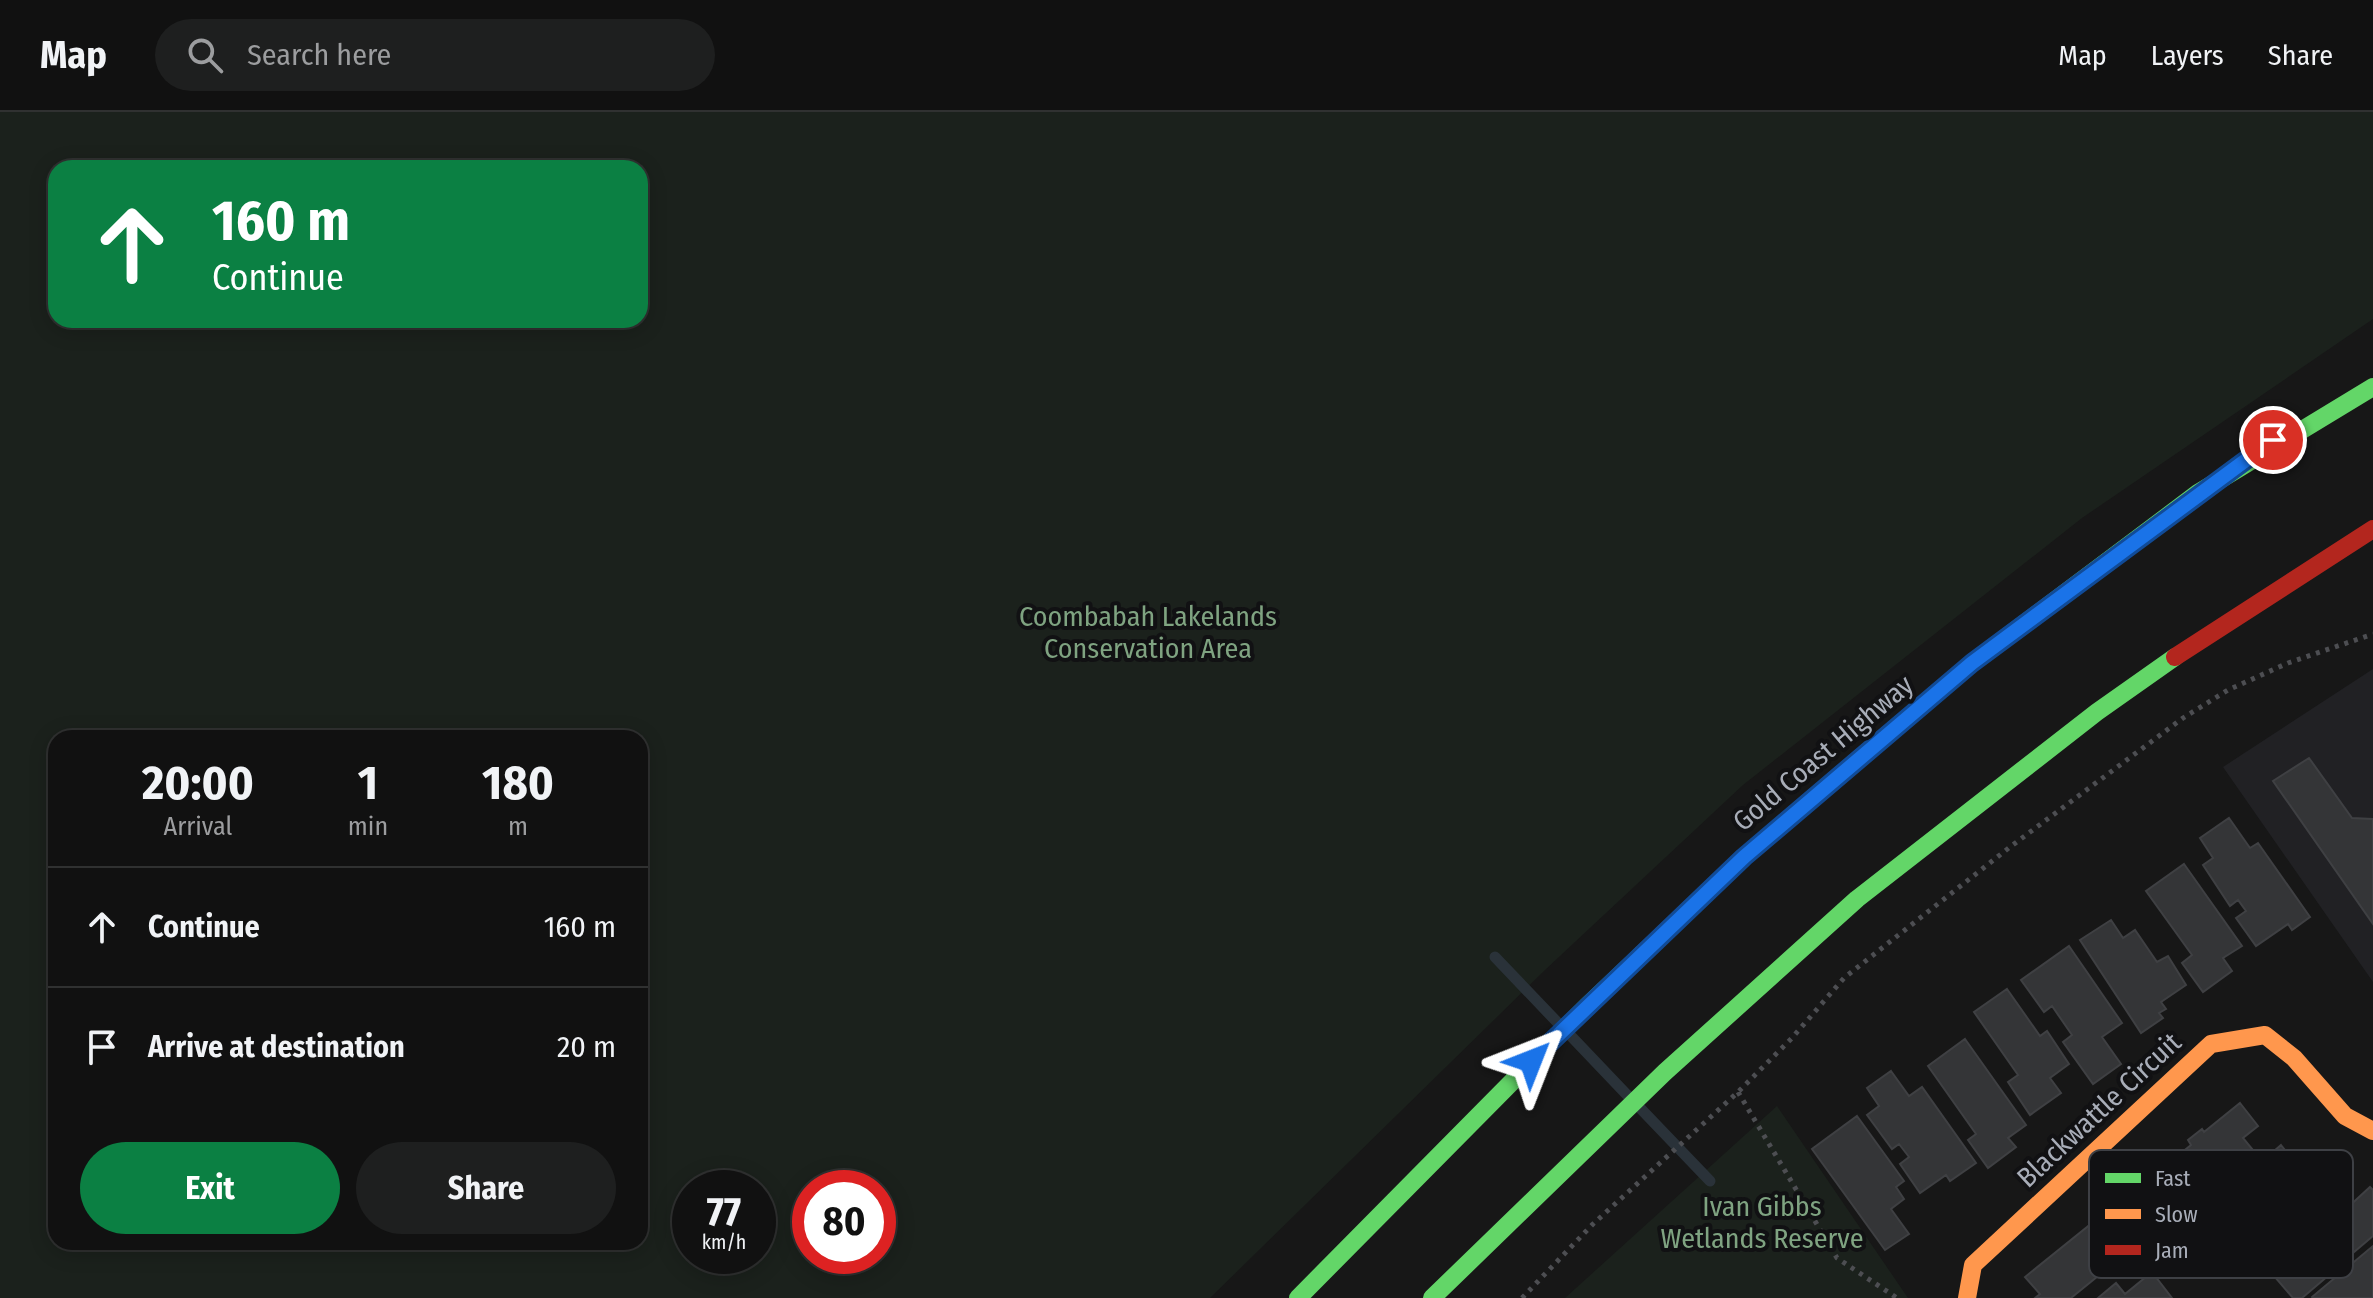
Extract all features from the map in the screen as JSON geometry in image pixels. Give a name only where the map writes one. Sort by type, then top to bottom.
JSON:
[{"type":"main road","points":[[2198,493],[2373,369]]},
{"type":"main road","name":"Gold Coast Highway","points":[[1298,1298],[1531,1061],[1744,857],[1972,663],[2198,493],[2373,387]]},
{"type":"main road","points":[[1432,1298],[1665,1072],[1857,899],[2097,712],[2179,654],[2373,529]]},
{"type":"main road","name":"Blackwattle Circuit","points":[[2097,1150],[2211,1044],[2265,1035],[2294,1058],[2345,1116],[2373,1131]]},
{"type":"main road","name":"Blackwattle Circuit","points":[[1967,1298],[1973,1265],[2089,1157]]},
{"type":"path","points":[[1522,1298],[1593,1224],[1738,1092],[1792,1038],[1844,978],[2010,847],[2183,718],[2228,690],[2288,663],[2373,634]]},
{"type":"path","points":[[1738,1092],[1837,1258],[1897,1298]]},
{"type":"shaded area","points":[[2373,669],[2373,982],[2223,767]]},
{"type":"green space","name":"Coombabah Lakelands Conservation Area","points":[[0,112],[2373,112],[2373,319],[2082,518],[1743,785],[1545,970],[1210,1298],[0,1298]]},
{"type":"green space","name":"Ivan Gibbs Wetlands Reserve","points":[[1777,1106],[1908,1298],[1565,1298]]},
{"type":"building","points":[[2309,758],[2352,818],[2373,819],[2373,924],[2273,781]]},
{"type":"building","points":[[2229,818],[2250,848],[2258,843],[2310,917],[2292,930],[2288,924],[2256,946],[2236,918],[2246,911],[2238,900],[2230,906],[2203,865],[2213,858],[2200,838]]},
{"type":"building","points":[[2184,864],[2242,946],[2223,958],[2232,971],[2203,992],[2182,963],[2192,955],[2146,891]]},
{"type":"building","points":[[2111,920],[2123,938],[2135,930],[2157,962],[2168,956],[2186,985],[2161,1002],[2166,1009],[2159,1013],[2163,1018],[2141,1033],[2080,940]]},
{"type":"building","points":[[2069,946],[2122,1023],[2102,1037],[2121,1064],[2093,1084],[2063,1042],[2072,1035],[2052,1006],[2044,1012],[2021,980]]},
{"type":"building","points":[[2007,989],[2040,1036],[2047,1031],[2069,1064],[2050,1078],[2061,1093],[2030,1115],[2008,1082],[2018,1075],[1974,1012]]},
{"type":"building","points":[[1965,1039],[2026,1125],[2008,1138],[2016,1147],[1988,1168],[1968,1140],[1976,1134],[1928,1066]]},
{"type":"building","points":[[1891,1071],[1909,1096],[1922,1087],[1976,1163],[1950,1181],[1946,1175],[1920,1193],[1900,1164],[1909,1157],[1899,1144],[1892,1149],[1867,1115],[1879,1106],[1867,1088]]},
{"type":"building","points":[[2240,1103],[2258,1126],[2243,1138],[2253,1150],[2185,1150],[2191,1145],[2188,1140],[2202,1129],[2204,1132]]},
{"type":"building","points":[[1857,1116],[1904,1181],[1896,1187],[1904,1199],[1891,1209],[1909,1234],[1885,1250],[1812,1149]]},
{"type":"building","points":[[2370,1187],[2373,1190],[2373,1236],[2354,1252],[2353,1251],[2353,1203]]},
{"type":"building","points":[[2089,1225],[2089,1278],[2096,1278],[2071,1298],[2035,1298],[2040,1294],[2025,1277]]},
{"type":"building","points":[[2373,1246],[2373,1298],[2312,1297],[2335,1278],[2353,1278],[2353,1263]]},
{"type":"building","points":[[2145,1278],[2157,1278],[2172,1298],[2098,1298],[2116,1283],[2125,1294]]},
{"type":"building","points":[[2276,1278],[2326,1278],[2302,1298],[2293,1298]]},
{"type":"waterway","points":[[1495,957],[1557,1022]]},
{"type":"waterway","points":[[1569,1034],[1629,1097]]},
{"type":"waterway","points":[[1641,1109],[1710,1181]]},
{"type":"traffic: fast","points":[[1888,734],[1972,663],[2198,493],[2373,387]]},
{"type":"traffic: fast","points":[[1432,1298],[1665,1072],[1857,899],[2097,712],[2175,657]]},
{"type":"traffic: fast","points":[[1298,1298],[1642,954]]},
{"type":"traffic: slow","points":[[1642,954],[1744,857],[1888,734]]},
{"type":"traffic: slow","points":[[2097,1150],[2211,1044],[2265,1035],[2294,1058],[2345,1116],[2373,1131]]},
{"type":"traffic: slow","points":[[1967,1298],[1973,1265],[2089,1157]]},
{"type":"traffic: jam","points":[[2175,657],[2373,529]]},
{"type":"route","points":[[1531,1061],[1744,857],[1972,663],[2273,440]]}]
